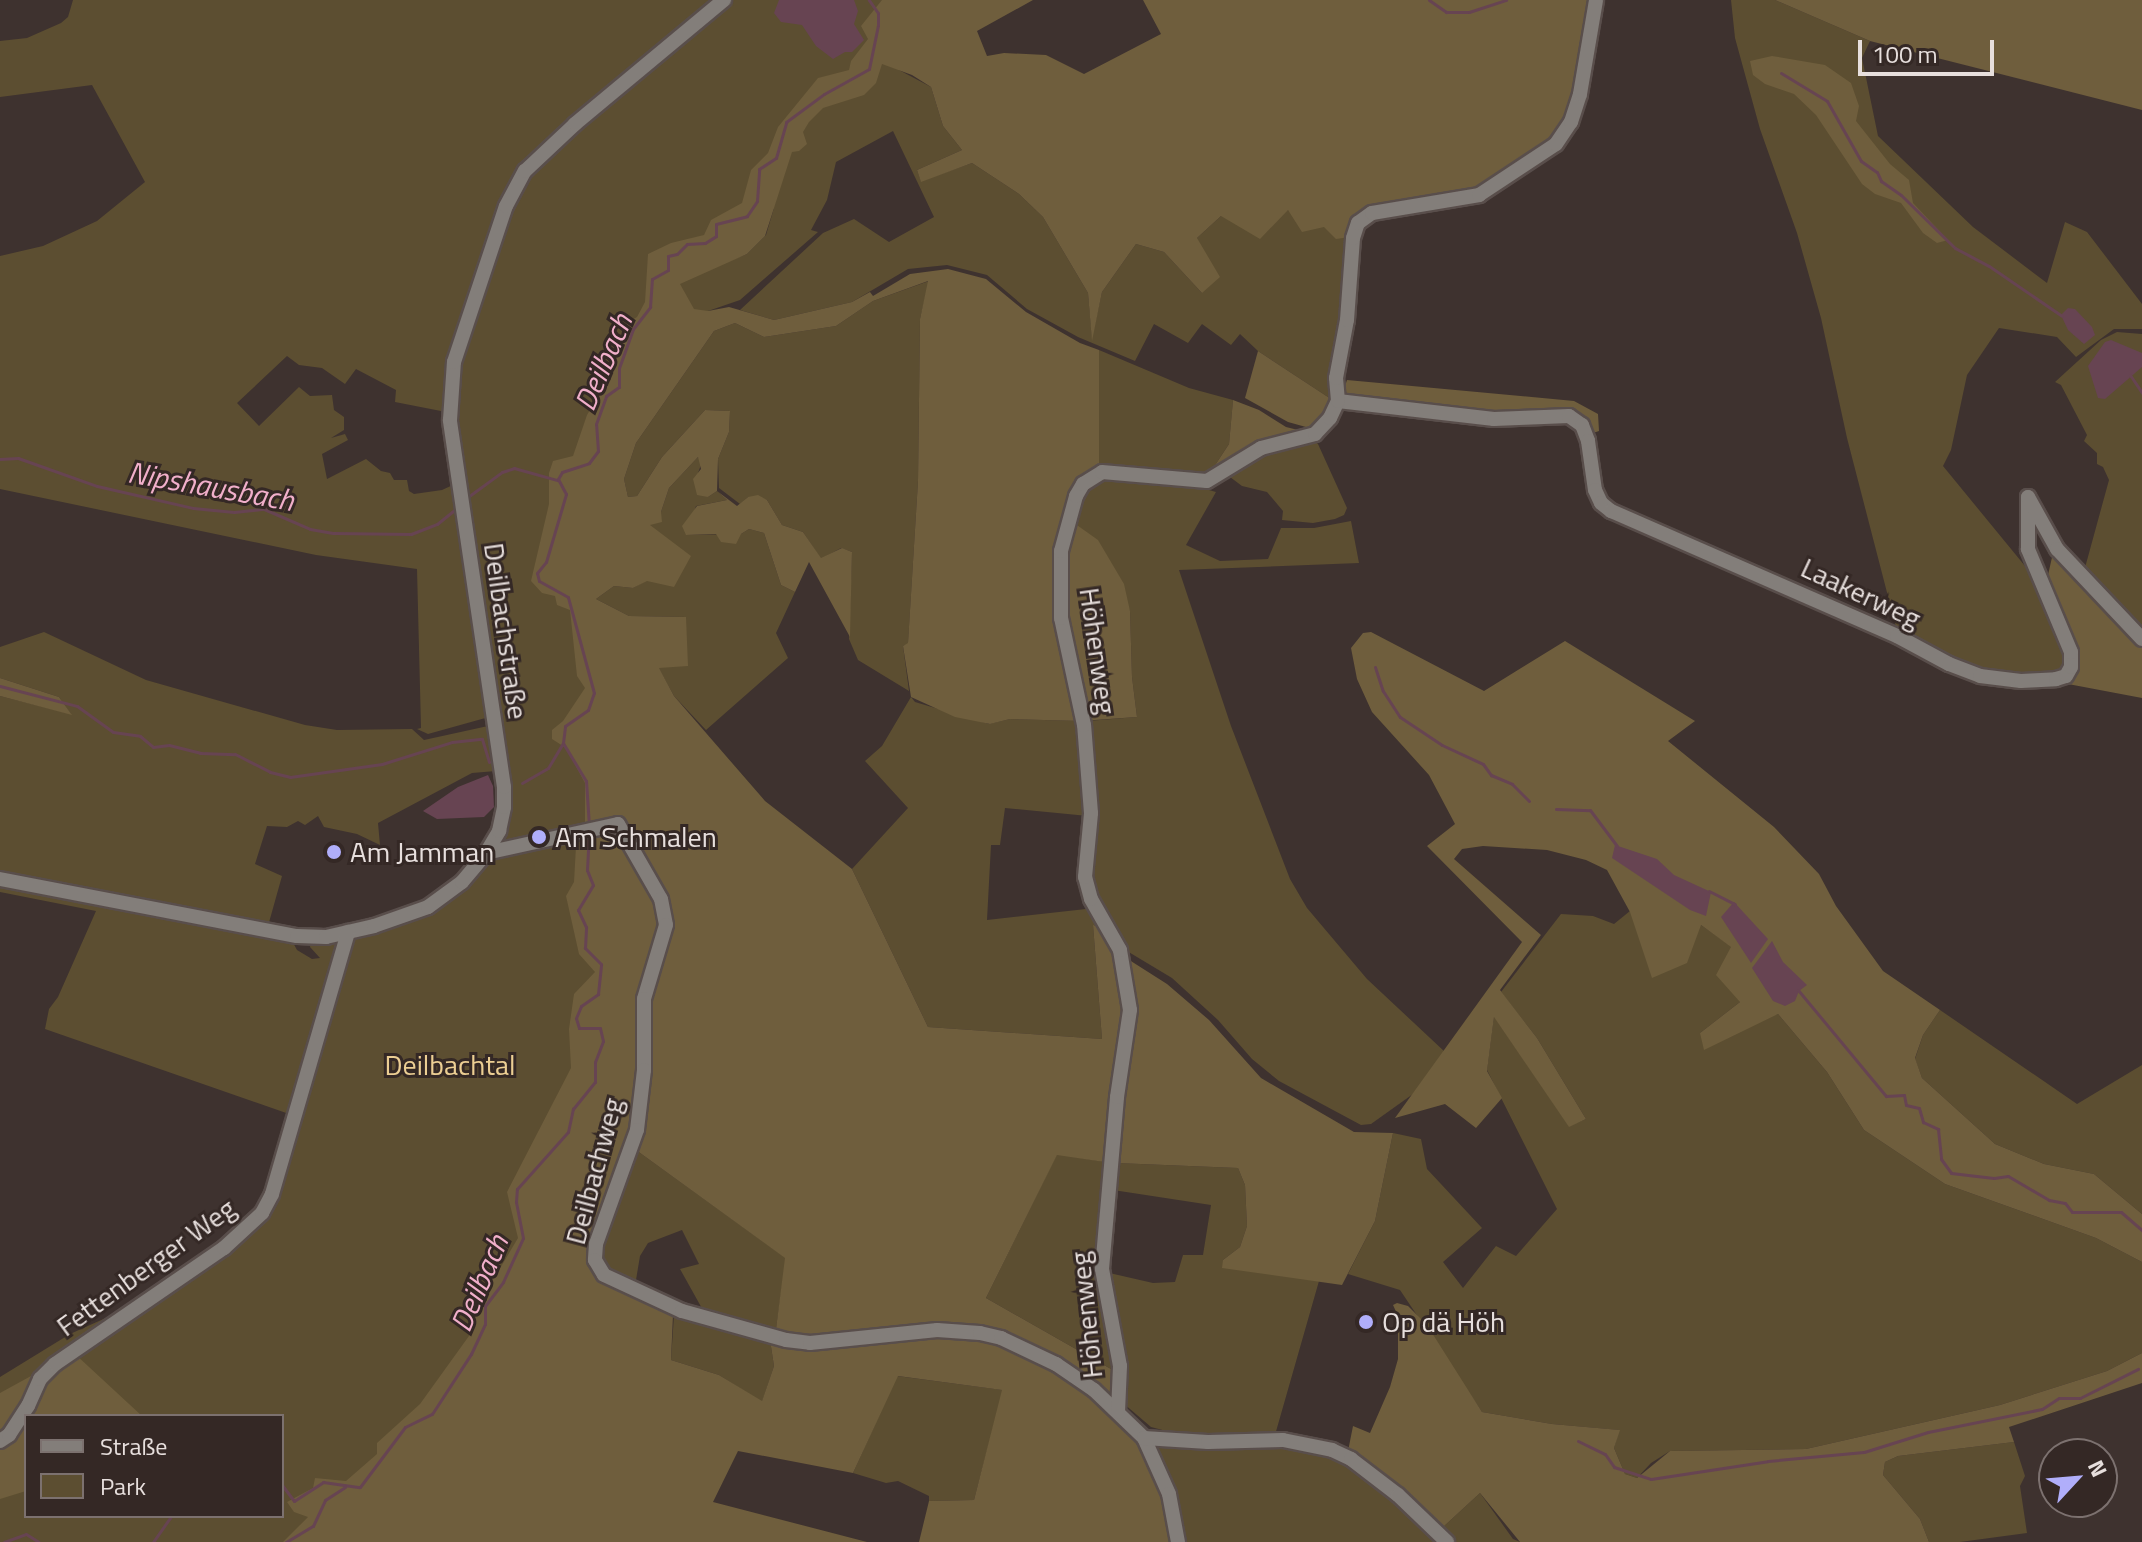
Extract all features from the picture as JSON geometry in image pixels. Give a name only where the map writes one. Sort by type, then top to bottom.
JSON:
[{"type":"street","name":"Deilbachstraße","points":[[0,879],[297,936],[326,937],[428,907],[462,882],[486,853],[499,831],[504,787],[450,420],[454,362],[506,206],[525,171],[575,124],[724,0]]},
{"type":"street","points":[[1338,401],[1336,378],[1347,320],[1353,238],[1358,223],[1372,213],[1479,195],[1556,144],[1571,122],[1580,94],[1596,0]]},
{"type":"street","name":"Laakerweg","points":[[1338,401],[1494,419],[1569,416],[1582,425],[1588,441],[1595,490],[1601,503],[1611,511],[1897,636],[1949,664],[1980,676],[2056,679],[2066,676],[2071,667],[2071,652],[2028,549],[2028,497],[2057,549],[2142,639]]},
{"type":"street","name":"Höhenweg","points":[[1178,1542],[1169,1494],[1144,1438],[1118,1412],[1120,1366],[1103,1291],[1102,1259],[1117,1097],[1130,1010],[1120,950],[1091,899],[1085,877],[1091,813],[1080,698],[1061,618],[1061,551],[1076,496],[1092,475],[1118,471],[1207,481],[1261,448],[1315,434],[1330,418],[1338,401]]},
{"type":"street","name":"Deilbachweg","points":[[486,853],[618,824],[655,885],[666,925],[644,999],[644,1070],[637,1130],[596,1244],[595,1260],[604,1275],[682,1311],[786,1340],[810,1343],[937,1330],[1001,1338],[1056,1364],[1118,1412]]},
{"type":"street","name":"Fettenberger Weg","points":[[0,1441],[15,1426],[40,1379],[55,1364],[224,1248],[262,1213],[272,1194],[348,932]]},
{"type":"street","points":[[1144,1438],[1208,1442],[1283,1440],[1332,1450],[1351,1459],[1398,1495],[1447,1542]]},
{"type":"green space","points":[[73,0],[719,0],[573,121],[504,205],[446,412],[395,402],[396,390],[356,369],[345,384],[322,368],[299,365],[287,356],[237,403],[259,426],[299,387],[310,396],[332,395],[334,410],[344,417],[344,430],[331,438],[345,434],[348,440],[322,454],[327,479],[366,459],[381,471],[390,473],[394,480],[407,480],[409,491],[414,494],[442,490],[455,484],[489,717],[428,734],[417,729],[421,728],[417,569],[316,555],[0,489],[0,256],[43,246],[97,221],[145,182],[92,85],[0,97],[0,41],[27,38],[61,23],[68,17]]},
{"type":"green space","name":"Deilbachtal","points":[[730,0],[887,0],[899,70],[931,87],[943,126],[962,150],[917,170],[921,181],[972,163],[1019,194],[1043,217],[1088,293],[1092,337],[1102,292],[1136,244],[1164,252],[1202,293],[1197,238],[1221,216],[1288,210],[1350,237],[1331,399],[1258,351],[1240,334],[1231,345],[1202,324],[1188,343],[1154,324],[1135,361],[1078,337],[1027,309],[987,275],[947,265],[908,269],[852,302],[774,320],[740,310],[823,233],[854,219],[889,242],[934,217],[893,131],[836,162],[827,200],[811,230],[818,232],[740,300],[708,311],[667,360],[592,540],[636,1150],[786,1258],[776,1329],[704,1312],[680,1269],[699,1264],[682,1230],[648,1243],[640,1256],[635,1286],[316,1542],[0,1542],[0,1377],[70,1334],[119,1312],[261,1218],[292,1115],[45,1029],[49,1009],[58,997],[96,911],[0,892],[0,883],[291,939],[297,950],[312,959],[320,958],[310,947],[311,941],[339,937],[340,974],[354,937],[443,900],[506,815],[453,422],[455,376],[510,207],[528,175],[557,144]],"holes":[[[774,208],[766,235],[747,254],[714,267]]]},
{"type":"green space","points":[[1731,0],[1775,0],[1870,41],[1862,58],[1878,136],[1973,227],[2047,283],[2065,222],[2087,232],[2142,304],[2142,329],[2114,329],[2076,357],[2057,337],[1999,328],[1967,375],[1951,450],[1943,466],[2025,566],[2033,570],[2069,663],[2055,677],[1974,672],[1898,635],[1847,438],[1821,318],[1797,233],[1760,129],[1735,38]]},
{"type":"green space","points":[[929,281],[920,319],[918,481],[908,644],[903,646],[909,691],[858,660],[849,639],[852,552],[841,548],[821,559],[803,532],[782,525],[767,500],[748,497],[740,504],[719,488],[718,459],[729,432],[730,411],[705,410],[662,457],[637,496],[628,497],[624,479],[636,443],[714,331],[735,323],[764,337],[836,326],[873,301]]},
{"type":"green space","points":[[2117,332],[2142,334],[2142,638],[2083,575],[2109,480],[2103,467],[2097,464],[2097,453],[2084,441],[2087,435],[2061,385],[2055,382],[2101,340]]},
{"type":"green space","points":[[1099,350],[1189,388],[1233,400],[1229,444],[1206,479],[1099,469]]},
{"type":"green space","points":[[1309,436],[1318,444],[1347,508],[1344,515],[1313,523],[1282,520],[1283,511],[1267,492],[1242,486],[1226,474],[1262,449]]},
{"type":"green space","points":[[698,457],[702,462],[698,473],[708,497],[717,491],[727,500],[696,506],[686,535],[741,534],[749,529],[764,533],[781,585],[795,592],[776,633],[788,658],[706,730],[674,696],[658,667],[686,617],[629,616],[596,599],[614,586],[633,588],[647,580],[650,524],[661,512],[669,488]]},
{"type":"green space","points":[[1102,476],[1188,484],[1216,492],[1186,545],[1220,561],[1268,559],[1281,528],[1314,528],[1351,521],[1359,563],[1179,570],[1231,726],[1290,879],[1307,908],[1367,979],[1445,1052],[1413,1094],[1371,1124],[1361,1125],[1279,1081],[1252,1059],[1218,1020],[1172,978],[1122,948],[1092,890],[1087,721],[1137,717],[1130,611],[1074,523],[1079,497]]},
{"type":"green space","points":[[44,632],[146,680],[305,725],[337,730],[412,729],[424,740],[488,726],[496,771],[472,773],[378,823],[380,845],[357,834],[324,827],[318,816],[305,825],[298,821],[287,827],[267,826],[255,864],[282,876],[268,926],[0,875],[0,696],[71,714],[59,697],[0,678],[0,647]]},
{"type":"green space","points":[[911,697],[915,702],[989,724],[1010,719],[1081,721],[1088,816],[1005,808],[1000,845],[991,845],[987,920],[1095,908],[1106,928],[1093,925],[1102,1039],[928,1027],[852,869],[908,808],[865,761],[882,746]]},
{"type":"green space","points":[[1630,911],[1701,925],[1732,947],[1740,1002],[1700,1033],[1778,1014],[1827,1072],[1864,1130],[1945,1184],[2096,1238],[2142,1262],[2142,1353],[2107,1371],[2000,1405],[1806,1449],[1670,1451],[1651,1463],[1637,1478],[1625,1474],[1614,1448],[1619,1430],[1552,1424],[1482,1412],[1400,1290],[1348,1274],[1375,1221],[1393,1133],[1421,1139],[1427,1169],[1482,1228],[1443,1262],[1463,1288],[1496,1246],[1516,1256],[1557,1209],[1487,1070],[1494,1016],[1569,1126],[1586,1119],[1537,1038],[1501,992],[1561,914],[1593,916],[1614,924]]},
{"type":"green space","points":[[1940,1010],[2077,1104],[2142,1065],[2142,1214],[2094,1174],[2044,1164],[1995,1144],[1922,1078],[1915,1059],[1923,1035]]},
{"type":"green space","points":[[1057,1154],[1111,1163],[1102,1233],[1118,1373],[986,1298]]},
{"type":"green space","points":[[1116,1163],[1238,1168],[1245,1185],[1247,1226],[1240,1247],[1223,1260],[1319,1281],[1275,1435],[1189,1437],[1151,1427],[1123,1403],[1105,1272],[1153,1283],[1175,1282],[1183,1255],[1203,1255],[1211,1205],[1113,1190]]},
{"type":"green space","points":[[674,1315],[770,1340],[774,1366],[762,1402],[719,1375],[671,1360]]},
{"type":"green space","points":[[897,1376],[1003,1390],[974,1500],[929,1501],[929,1496],[898,1481],[886,1483],[853,1473]]},
{"type":"green space","points":[[1155,1441],[1276,1444],[1344,1459],[1444,1542],[1183,1542],[1170,1484]]},
{"type":"green space","points":[[2014,1442],[2025,1476],[2020,1486],[2027,1533],[1960,1542],[1929,1542],[1920,1519],[1883,1475],[1885,1462],[1898,1456]]},
{"type":"green space","points":[[1480,1493],[1513,1539],[1520,1542],[1453,1542],[1442,1528]]},
{"type":"shaded area","points":[[779,0],[854,0],[858,11],[854,24],[864,40],[852,52],[845,52],[833,59],[816,46],[802,25],[781,22],[774,13]]},
{"type":"shaded area","points":[[882,0],[1033,0],[977,31],[987,56],[1004,53],[1046,55],[1084,74],[1161,34],[1143,0],[1593,0],[1578,93],[1554,143],[1478,193],[1368,212],[1350,237],[1336,239],[1324,227],[1302,232],[1288,210],[1260,239],[1221,216],[1197,238],[1220,277],[1202,293],[1164,252],[1136,244],[1102,292],[1092,341],[1088,293],[1043,217],[1019,194],[972,163],[921,182],[917,170],[962,150],[943,126],[931,87],[912,75],[882,64],[876,83],[864,95],[823,108],[809,122],[803,132],[807,144],[799,151],[792,152],[765,236],[747,254],[680,284],[694,309],[708,311],[729,307],[774,320],[852,302],[870,292],[873,296],[910,274],[948,269],[986,279],[1026,312],[1080,343],[1099,350],[1099,469],[1088,473],[1074,523],[1098,540],[1124,584],[1130,611],[1137,717],[1081,721],[1010,719],[990,724],[955,717],[911,697],[903,646],[908,643],[918,481],[920,319],[928,281],[873,301],[836,326],[764,337],[735,323],[714,331],[636,443],[624,479],[628,497],[637,496],[662,457],[705,410],[730,411],[729,432],[718,459],[717,491],[708,497],[697,495],[693,479],[701,469],[698,457],[669,488],[661,512],[662,522],[650,525],[691,556],[674,587],[647,581],[633,588],[614,586],[596,599],[629,616],[686,617],[688,666],[659,668],[674,696],[765,801],[852,869],[928,1027],[1102,1039],[1093,925],[1106,928],[1117,951],[1128,1009],[1111,1163],[1057,1155],[986,1298],[1118,1373],[1115,1416],[1143,1446],[1156,1468],[1174,1542],[919,1542],[929,1501],[974,1500],[1002,1390],[898,1376],[853,1473],[738,1451],[713,1502],[867,1542],[283,1542],[308,1517],[294,1512],[287,1502],[313,1488],[315,1478],[346,1481],[377,1454],[377,1443],[420,1404],[474,1329],[477,1296],[499,1270],[518,1238],[507,1192],[571,1068],[569,1029],[574,994],[595,972],[579,954],[566,896],[574,882],[576,846],[585,825],[585,783],[566,748],[552,739],[552,730],[563,721],[585,688],[577,676],[570,610],[557,605],[555,596],[542,593],[531,581],[549,504],[549,473],[553,461],[573,456],[587,415],[614,370],[615,346],[625,337],[627,323],[637,317],[645,302],[648,254],[671,243],[704,235],[711,220],[742,203],[751,170],[768,153],[778,127],[818,78],[849,70],[851,61],[868,39],[861,26]],"holes":[[[636,1150],[785,1258],[776,1329],[770,1340],[774,1366],[762,1401],[719,1375],[671,1360],[673,1315],[668,1313],[669,1307],[606,1275],[594,1244]]]},
{"type":"shaded area","points":[[1775,0],[2142,0],[2142,110],[1870,41]]},
{"type":"shaded area","points":[[1772,56],[1825,65],[1851,83],[1859,106],[1856,121],[1890,164],[1909,180],[1913,203],[1948,240],[1937,243],[1923,233],[1901,203],[1875,194],[1862,184],[1816,115],[1794,94],[1765,84],[1753,75],[1750,61]]},
{"type":"shaded area","points":[[2068,308],[2075,309],[2092,327],[2095,335],[2084,344],[2068,330],[2061,315]]},
{"type":"shaded area","points":[[2111,340],[2142,353],[2142,367],[2105,399],[2098,398],[2088,366],[2105,342]]},
{"type":"shaded area","points":[[1258,351],[1331,399],[1313,429],[1288,422],[1245,398]]},
{"type":"shaded area","points":[[1347,380],[1574,401],[1598,414],[1599,431],[1590,434],[1583,423],[1493,417],[1342,395]]},
{"type":"shaded area","points":[[1233,400],[1259,410],[1286,427],[1302,431],[1206,479],[1229,444]]},
{"type":"shaded area","points":[[717,491],[737,506],[748,497],[758,495],[767,500],[782,525],[803,532],[821,558],[842,548],[852,552],[850,637],[809,562],[795,592],[781,585],[764,533],[749,529],[741,534],[736,544],[721,542],[716,534],[686,535],[682,526],[697,506],[727,500]]},
{"type":"shaded area","points":[[2053,553],[2142,647],[2142,698],[2068,684],[2073,668],[2043,574],[2048,575]]},
{"type":"shaded area","points":[[1371,632],[1484,691],[1565,641],[1695,721],[1668,741],[1774,827],[1819,874],[1836,906],[1883,971],[1940,1010],[1923,1035],[1915,1058],[1922,1078],[1995,1144],[2044,1164],[2094,1174],[2142,1214],[2142,1262],[2096,1238],[1945,1184],[1864,1130],[1827,1072],[1778,1014],[1704,1050],[1700,1033],[1740,1002],[1716,975],[1731,947],[1701,925],[1687,963],[1652,978],[1630,912],[1607,870],[1586,860],[1547,850],[1483,846],[1462,849],[1454,859],[1541,935],[1500,990],[1537,1038],[1586,1119],[1569,1127],[1494,1017],[1487,1071],[1502,1098],[1476,1128],[1445,1104],[1395,1118],[1522,942],[1427,846],[1455,824],[1429,775],[1372,712],[1357,679],[1351,648],[1363,633]]},
{"type":"shaded area","points":[[0,678],[59,697],[72,715],[0,696]]},
{"type":"shaded area","points":[[488,775],[493,786],[494,807],[484,817],[437,819],[423,811],[458,787]]},
{"type":"shaded area","points":[[1615,845],[1657,859],[1674,875],[1711,892],[1706,916],[1690,910],[1612,858]]},
{"type":"shaded area","points":[[1734,902],[1768,939],[1751,963],[1721,917]]},
{"type":"shaded area","points":[[1772,941],[1783,962],[1807,985],[1799,991],[1795,1001],[1785,1006],[1773,1001],[1752,968]]},
{"type":"shaded area","points":[[1123,956],[1167,984],[1209,1020],[1261,1078],[1354,1132],[1393,1133],[1375,1221],[1342,1285],[1222,1268],[1223,1260],[1240,1247],[1247,1226],[1245,1185],[1238,1168],[1116,1163],[1132,1010]]},
{"type":"shaded area","points":[[1393,1305],[1408,1306],[1427,1325],[1482,1412],[1552,1424],[1620,1430],[1614,1448],[1625,1474],[1637,1478],[1670,1451],[1806,1449],[2000,1405],[2107,1371],[2142,1353],[2142,1383],[2009,1427],[2014,1442],[1898,1456],[1885,1462],[1883,1475],[1920,1519],[1929,1542],[1520,1542],[1480,1493],[1442,1528],[1348,1451],[1353,1426],[1370,1433],[1390,1387],[1398,1359],[1398,1316]]},
{"type":"shaded area","points":[[75,1354],[140,1414],[24,1414],[24,1492],[0,1499],[0,1393],[31,1376],[40,1376]]},
{"type":"waterway","name":"Deilbach","points":[[589,826],[586,781],[563,743],[565,726],[588,710],[594,693],[568,597],[539,581],[537,573],[546,562],[566,494],[558,479],[562,472],[589,463],[598,451],[596,424],[606,396],[619,387],[619,368],[633,329],[650,307],[652,279],[668,270],[668,256],[677,254],[687,244],[705,243],[716,236],[716,224],[747,216],[757,201],[759,169],[776,158],[786,122],[824,94],[869,69],[878,25],[878,13],[869,0]]},
{"type":"waterway","points":[[1429,0],[1446,12],[1469,12],[1506,0]]},
{"type":"waterway","points":[[1781,73],[1827,101],[1861,161],[1877,172],[1881,181],[1901,195],[1955,248],[1989,266],[2062,316]]},
{"type":"waterway","points":[[2130,375],[2142,393]]},
{"type":"waterway","name":"Nipshausbach","points":[[0,459],[18,458],[97,486],[193,508],[234,512],[264,509],[310,529],[333,533],[411,534],[437,524],[458,507]]},
{"type":"waterway","points":[[465,499],[502,472],[514,468],[557,480]]},
{"type":"waterway","points":[[1375,667],[1383,691],[1400,717],[1442,745],[1483,764],[1491,775],[1512,784],[1529,801]]},
{"type":"waterway","points":[[0,686],[77,706],[113,732],[140,736],[153,747],[169,745],[200,753],[235,754],[270,772],[290,777],[382,764],[452,742],[482,739],[489,762]]},
{"type":"waterway","points":[[522,783],[548,768],[563,743]]},
{"type":"waterway","points":[[1556,809],[1590,810],[1617,846]]},
{"type":"waterway","name":"Deilbach","points":[[284,1488],[294,1501],[323,1482],[360,1487],[405,1427],[432,1414],[471,1354],[485,1324],[485,1306],[503,1282],[523,1238],[516,1202],[517,1189],[568,1132],[573,1109],[595,1082],[595,1062],[603,1041],[600,1028],[579,1028],[576,1018],[581,1006],[598,994],[601,964],[585,948],[586,927],[578,910],[593,885],[587,870],[589,837]]},
{"type":"waterway","points":[[1709,891],[1735,904]]},
{"type":"waterway","points":[[1798,990],[1886,1096],[1904,1095],[1906,1105],[1919,1108],[1923,1122],[1938,1129],[1941,1159],[1951,1173],[1994,1178],[2008,1176],[2049,1200],[2065,1203],[2072,1212],[2121,1212],[2142,1230]]},
{"type":"waterway","points":[[1578,1441],[1605,1454],[1614,1467],[1651,1479],[1768,1461],[1864,1452],[1928,1432],[2042,1409],[2059,1398],[2080,1398],[2138,1369]]},
{"type":"waterway","points":[[286,1542],[313,1526],[325,1500],[345,1487]]},
{"type":"waterway","name":"Deilbach","points":[[153,1542],[170,1518]]},
{"type":"waterway","name":"Deilbach","points":[[4,1542],[26,1534],[39,1542]]},
{"type":"place","name":"Am Schmalen","points":[[539,837]]},
{"type":"place","name":"Am Jamman","points":[[334,852]]},
{"type":"place","name":"Op dä Höh","points":[[1366,1322]]}]
